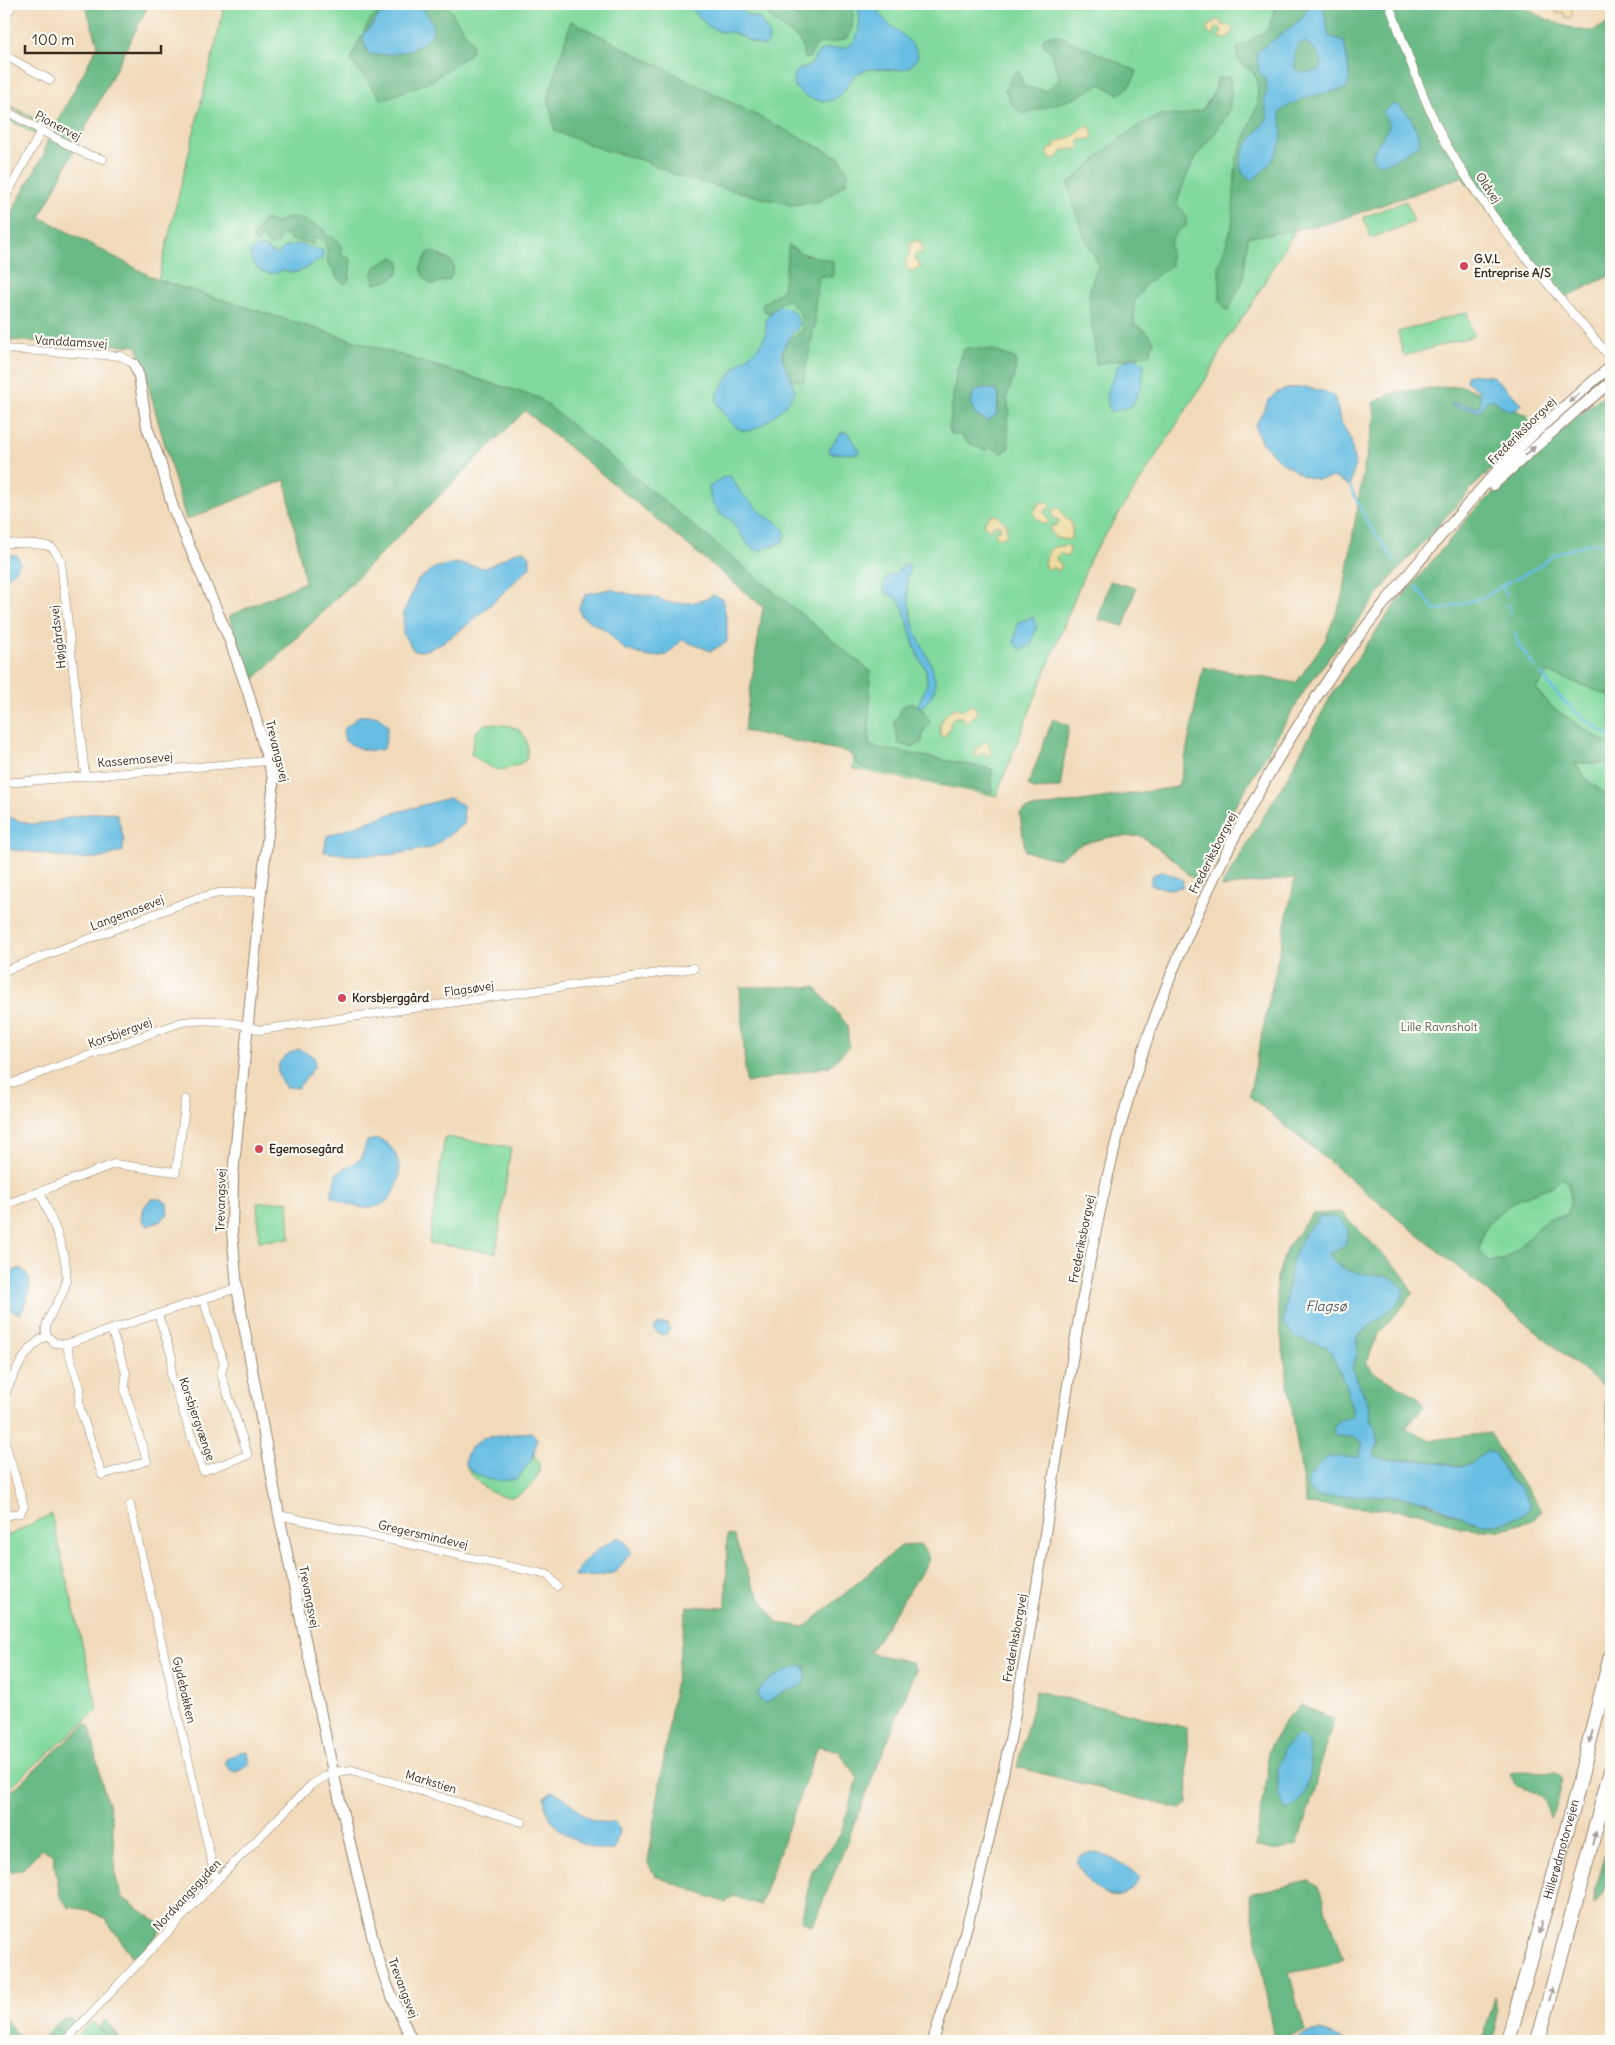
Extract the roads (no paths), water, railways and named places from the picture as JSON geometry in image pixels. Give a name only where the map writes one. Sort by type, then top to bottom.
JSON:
[{"type":"highway","name":"Hillerødmotorvejen","points":[[1508,2041],[1571,1815],[1611,1656]]},
{"type":"highway","points":[[1538,2041],[1611,1770]]},
{"type":"street","name":"Oldvej","points":[[1389,4],[1418,82],[1443,137],[1468,178],[1495,218],[1611,358]]},
{"type":"street","points":[[4,55],[50,80]]},
{"type":"street","name":"Pionervej","points":[[4,110],[85,154],[103,159]]},
{"type":"street","points":[[4,200],[42,130]]},
{"type":"street","name":"Vanddamsvej","points":[[4,349],[121,356],[134,364]]},
{"type":"street","name":"Trevangsvej","points":[[134,364],[139,376],[147,427],[160,461],[173,508],[230,641],[248,692],[273,778],[233,1175],[232,1230],[237,1288],[279,1515],[333,1772],[375,1948],[387,1985],[412,2041]]},
{"type":"street","name":"Frederiksborgvej","points":[[933,2041],[951,1986],[981,1877],[1000,1794],[1023,1671],[1090,1261],[1105,1189],[1130,1094],[1162,1000],[1196,915],[1239,827],[1292,734],[1355,642],[1400,583],[1512,456],[1565,405],[1611,366]]},
{"type":"street","name":"Frederiksborgvej","points":[[1455,519],[1563,422],[1611,382]]},
{"type":"street","name":"Højgårdsvej","points":[[4,543],[44,545],[52,548],[61,562],[85,775]]},
{"type":"street","name":"Kassemosevej","points":[[4,782],[268,761]]},
{"type":"street","name":"Langemosevej","points":[[4,971],[197,898],[219,893],[261,892]]},
{"type":"street","name":"Flagsøvej","points":[[247,1025],[260,1030],[694,968]]},
{"type":"street","name":"Korsbjergvej","points":[[4,1086],[182,1022],[210,1020],[247,1025]]},
{"type":"street","points":[[4,1205],[114,1164],[176,1172],[186,1099]]},
{"type":"street","points":[[40,1192],[66,1267],[66,1286],[46,1325],[47,1336],[55,1343],[66,1344],[237,1288]]},
{"type":"street","name":"Korsbjergvænge","points":[[158,1314],[172,1357],[171,1376],[203,1471],[248,1455],[221,1374],[224,1363],[203,1299]]},
{"type":"street","points":[[66,1344],[80,1388],[79,1406],[102,1475],[148,1461],[125,1391],[126,1373],[111,1329]]},
{"type":"street","points":[[4,1398],[10,1382],[30,1350],[40,1339],[47,1336]]},
{"type":"street","points":[[4,1440],[24,1506],[20,1513],[4,1516]]},
{"type":"street","name":"Gydebakken","points":[[130,1505],[216,1881]]},
{"type":"street","name":"Gregersmindevej","points":[[279,1515],[548,1575],[557,1586]]},
{"type":"street","name":"Markstien","points":[[333,1772],[352,1770],[522,1822]]},
{"type":"street","name":"Nordvangsgyden","points":[[65,2041],[216,1881],[311,1785],[333,1772]]},
{"type":"water","points":[[398,4],[420,4],[432,22],[433,32],[428,39],[413,49],[395,54],[369,54],[363,41],[364,31],[366,32],[379,16]]},
{"type":"water","points":[[687,4],[738,4],[746,15],[759,18],[768,32],[769,42],[764,46],[732,32],[721,32],[708,26]]},
{"type":"water","points":[[858,4],[876,4],[884,19],[914,47],[918,55],[914,63],[903,69],[873,69],[859,73],[854,76],[840,95],[831,100],[815,100],[804,95],[793,82],[796,71],[811,65],[816,55],[822,50],[843,48],[849,46],[854,41],[859,30]]},
{"type":"water","points":[[1311,4],[1323,4],[1329,36],[1344,41],[1350,78],[1346,89],[1303,99],[1280,112],[1282,133],[1278,150],[1267,167],[1251,181],[1243,174],[1240,166],[1241,158],[1244,149],[1268,118],[1264,98],[1267,91],[1266,81],[1258,70],[1257,52],[1300,20]],"holes":[[[1305,42],[1315,50],[1322,61],[1320,70],[1303,73],[1295,69],[1295,53],[1299,44]]]},
{"type":"water","points":[[1393,104],[1399,106],[1408,114],[1415,126],[1420,144],[1393,161],[1379,164],[1372,158],[1373,154],[1390,125],[1382,112]]},
{"type":"water","points":[[297,244],[322,250],[324,252],[321,260],[296,272],[283,270],[278,273],[267,273],[257,268],[251,259],[250,253],[256,247],[264,247],[277,255],[285,247]]},
{"type":"water","points":[[779,306],[787,308],[795,314],[799,326],[784,346],[782,353],[784,364],[795,391],[787,403],[773,417],[758,427],[744,431],[734,425],[722,411],[718,404],[717,395],[737,366],[755,351],[762,342],[766,332],[768,316]]},
{"type":"water","points":[[1134,357],[1144,363],[1142,384],[1132,406],[1110,412],[1106,394],[1119,364]]},
{"type":"water","points":[[1472,374],[1494,377],[1522,404],[1517,409],[1508,411],[1494,400],[1488,400],[1479,411],[1451,406],[1452,403],[1477,407],[1481,404],[1479,391],[1466,381],[1467,376]]},
{"type":"water","points":[[1306,387],[1329,393],[1335,398],[1340,420],[1351,440],[1355,466],[1350,486],[1333,477],[1319,480],[1303,476],[1280,461],[1261,442],[1255,426],[1273,396],[1285,390]]},
{"type":"water","points":[[984,388],[996,390],[999,396],[996,415],[988,421],[975,415],[971,405],[974,391]]},
{"type":"water","points":[[844,431],[850,435],[860,451],[858,454],[830,453],[829,449]]},
{"type":"water","points":[[730,476],[742,494],[764,515],[779,524],[784,530],[786,535],[782,542],[760,551],[750,547],[730,519],[720,514],[711,501],[709,487],[723,477]]},
{"type":"water","points":[[524,550],[530,557],[530,567],[495,600],[468,624],[442,643],[427,650],[414,651],[403,634],[404,611],[418,580],[434,568],[455,563],[486,568],[513,553]]},
{"type":"water","points":[[4,555],[17,555],[20,563],[13,573],[4,579]]},
{"type":"water","points":[[906,563],[910,566],[907,586],[913,623],[935,677],[935,688],[930,698],[921,707],[917,706],[927,685],[926,670],[917,654],[903,608],[898,599],[886,593],[883,587],[887,577],[896,573]]},
{"type":"water","points":[[611,589],[652,597],[671,603],[698,601],[713,595],[723,599],[727,624],[727,642],[711,651],[682,640],[667,655],[649,657],[624,649],[605,630],[581,616],[579,607],[586,594]]},
{"type":"water","points":[[1033,617],[1037,625],[1031,645],[1021,650],[1014,643],[1018,622]]},
{"type":"water","points":[[359,716],[378,716],[388,726],[384,749],[364,750],[345,741],[343,730]]},
{"type":"water","points":[[449,798],[463,805],[464,824],[431,848],[389,855],[352,855],[324,852],[327,836],[390,814]]},
{"type":"water","points":[[104,812],[117,814],[124,840],[123,851],[102,858],[71,859],[5,849],[4,816],[30,824],[54,822],[69,817]]},
{"type":"water","points":[[1163,871],[1183,880],[1182,887],[1169,889],[1151,885],[1151,876]]},
{"type":"water","points":[[299,1049],[314,1057],[315,1066],[298,1088],[285,1087],[278,1074],[279,1063],[286,1055]]},
{"type":"water","points":[[378,1139],[389,1145],[399,1165],[396,1189],[389,1198],[380,1205],[363,1208],[353,1206],[331,1196],[337,1173],[361,1159],[367,1141]]},
{"type":"water","points":[[152,1199],[160,1199],[167,1203],[168,1214],[159,1222],[147,1226],[142,1220],[143,1211],[147,1203]]},
{"type":"water","name":"Flagsø","points":[[1320,1216],[1338,1218],[1348,1230],[1345,1245],[1329,1253],[1339,1266],[1354,1272],[1390,1278],[1404,1289],[1402,1299],[1357,1337],[1357,1355],[1352,1368],[1368,1404],[1371,1422],[1374,1423],[1378,1442],[1374,1455],[1384,1460],[1419,1460],[1458,1466],[1470,1465],[1487,1450],[1495,1454],[1509,1479],[1518,1485],[1531,1506],[1524,1514],[1499,1523],[1486,1524],[1474,1522],[1441,1507],[1416,1499],[1379,1495],[1317,1497],[1308,1489],[1308,1478],[1327,1457],[1359,1457],[1363,1444],[1353,1437],[1335,1436],[1333,1428],[1341,1420],[1353,1416],[1347,1389],[1327,1347],[1295,1338],[1283,1322],[1292,1261],[1304,1234]]},
{"type":"water","points":[[21,1268],[28,1276],[30,1285],[27,1299],[20,1314],[4,1307],[4,1275]]},
{"type":"water","points":[[658,1324],[668,1324],[670,1331],[664,1335],[657,1333],[654,1329]]},
{"type":"water","points":[[531,1432],[537,1440],[533,1458],[517,1479],[488,1479],[477,1474],[465,1464],[467,1452],[482,1438]]},
{"type":"water","points":[[619,1537],[627,1544],[631,1552],[616,1572],[601,1576],[575,1577],[586,1559]]},
{"type":"water","points":[[798,1665],[804,1666],[806,1679],[804,1683],[779,1694],[765,1703],[760,1700],[757,1693],[760,1688],[775,1676]]},
{"type":"water","points":[[1299,1734],[1309,1743],[1308,1782],[1301,1799],[1295,1806],[1286,1811],[1278,1794],[1278,1769],[1283,1749]]},
{"type":"water","points":[[242,1751],[248,1753],[249,1763],[237,1772],[230,1770],[225,1762],[226,1759]]},
{"type":"water","points":[[552,1791],[561,1795],[586,1817],[603,1822],[615,1822],[619,1831],[614,1850],[605,1850],[585,1845],[558,1828],[545,1807],[544,1797]]},
{"type":"water","points":[[1093,1852],[1126,1866],[1140,1878],[1123,1895],[1109,1895],[1102,1892],[1089,1881],[1076,1862],[1080,1856]]},
{"type":"water","points":[[1320,2031],[1346,2041],[1293,2041],[1302,2035]]},
{"type":"waterway","points":[[1350,486],[1367,522],[1397,564]]},
{"type":"waterway","points":[[1416,587],[1436,611],[1487,596],[1538,567],[1555,554],[1587,544],[1601,544]]},
{"type":"waterway","points":[[1502,586],[1506,596]]},
{"type":"waterway","points":[[1508,604],[1511,614]]},
{"type":"waterway","points":[[1515,632],[1518,645],[1536,668]]},
{"type":"waterway","points":[[1542,674],[1548,684],[1564,701],[1582,717],[1611,737]]},
{"type":"place","name":"G.V.L Entreprise A/S","points":[[1464,266]]},
{"type":"place","name":"Korsbjerggård","points":[[342,998]]},
{"type":"place","name":"Egemosegård","points":[[259,1149]]},
{"type":"park label","name":"Lille Ravnsholt","points":[[1439,1027]]}]
